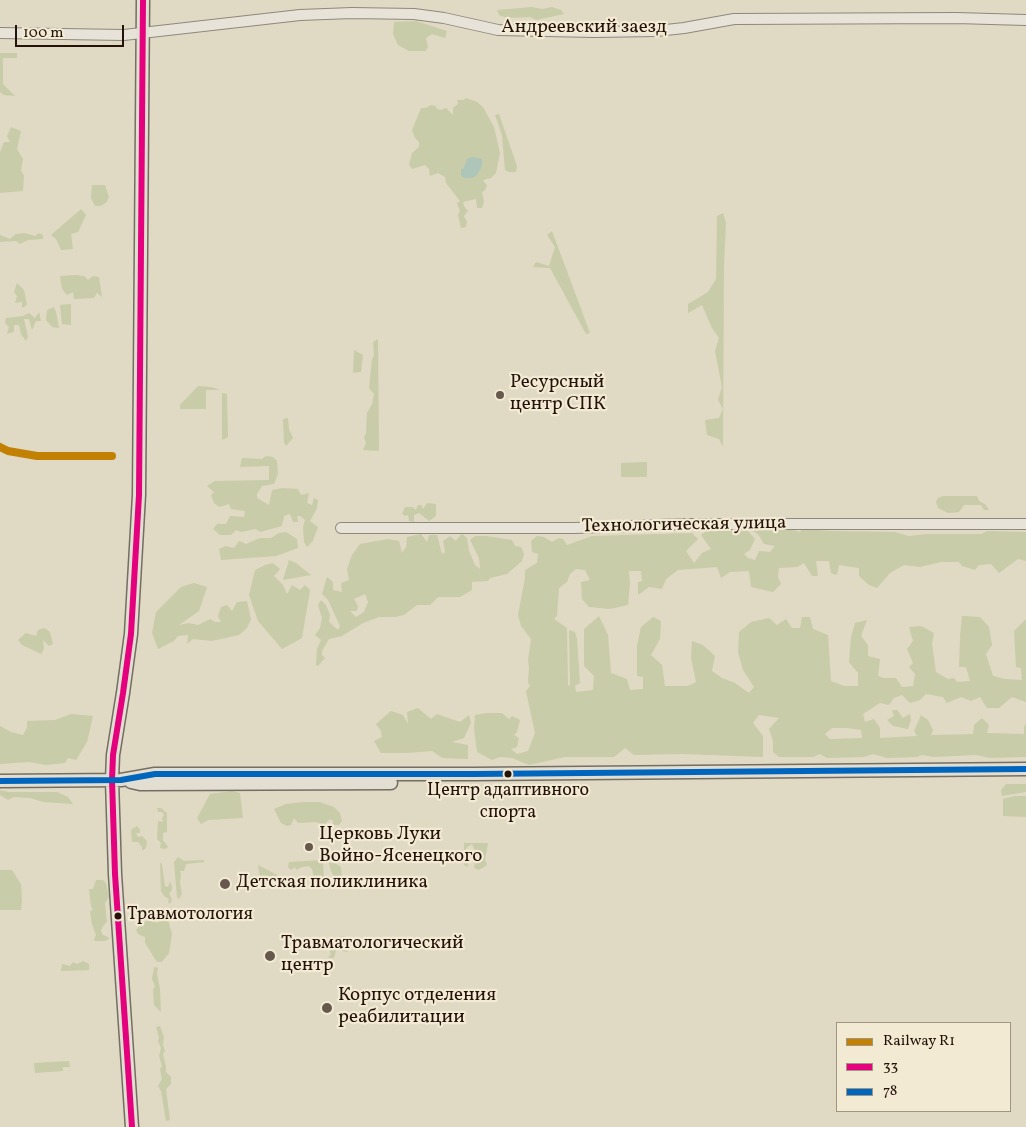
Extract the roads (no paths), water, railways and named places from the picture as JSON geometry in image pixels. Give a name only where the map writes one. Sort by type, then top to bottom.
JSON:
[{"type":"main road","points":[[132,1127],[116,884],[117,780],[113,755],[124,693],[131,634],[139,495],[143,0]]},
{"type":"main road","points":[[0,781],[117,780],[164,774],[483,774],[1026,769]]},
{"type":"main road","points":[[117,780],[140,784],[1026,778]]},
{"type":"street","name":"Андреевский заезд","points":[[0,33],[124,35],[300,16],[352,13],[414,14],[444,18],[498,30],[594,32],[666,30],[734,19],[960,18],[1026,20]]},
{"type":"street","name":"Технологическая улица","points":[[342,528],[554,528],[686,524],[1026,524]]},
{"type":"rail line","name":"R1","points":[[0,447],[8,451],[37,456],[112,456]]},
{"type":"place","name":"Ресурсный центр СПК","points":[[500,395]]},
{"type":"place","name":"Центр адаптивного спорта","points":[[508,774]]},
{"type":"place","name":"Церковь Луки Войно-Ясенецкого","points":[[309,847]]},
{"type":"place","name":"Детская поликлиника","points":[[225,884]]},
{"type":"place","name":"Травмотология","points":[[118,916]]},
{"type":"place","name":"Травматологический центр","points":[[270,956]]},
{"type":"place","name":"Корпус отделения реабилитации","points":[[327,1008]]}]
